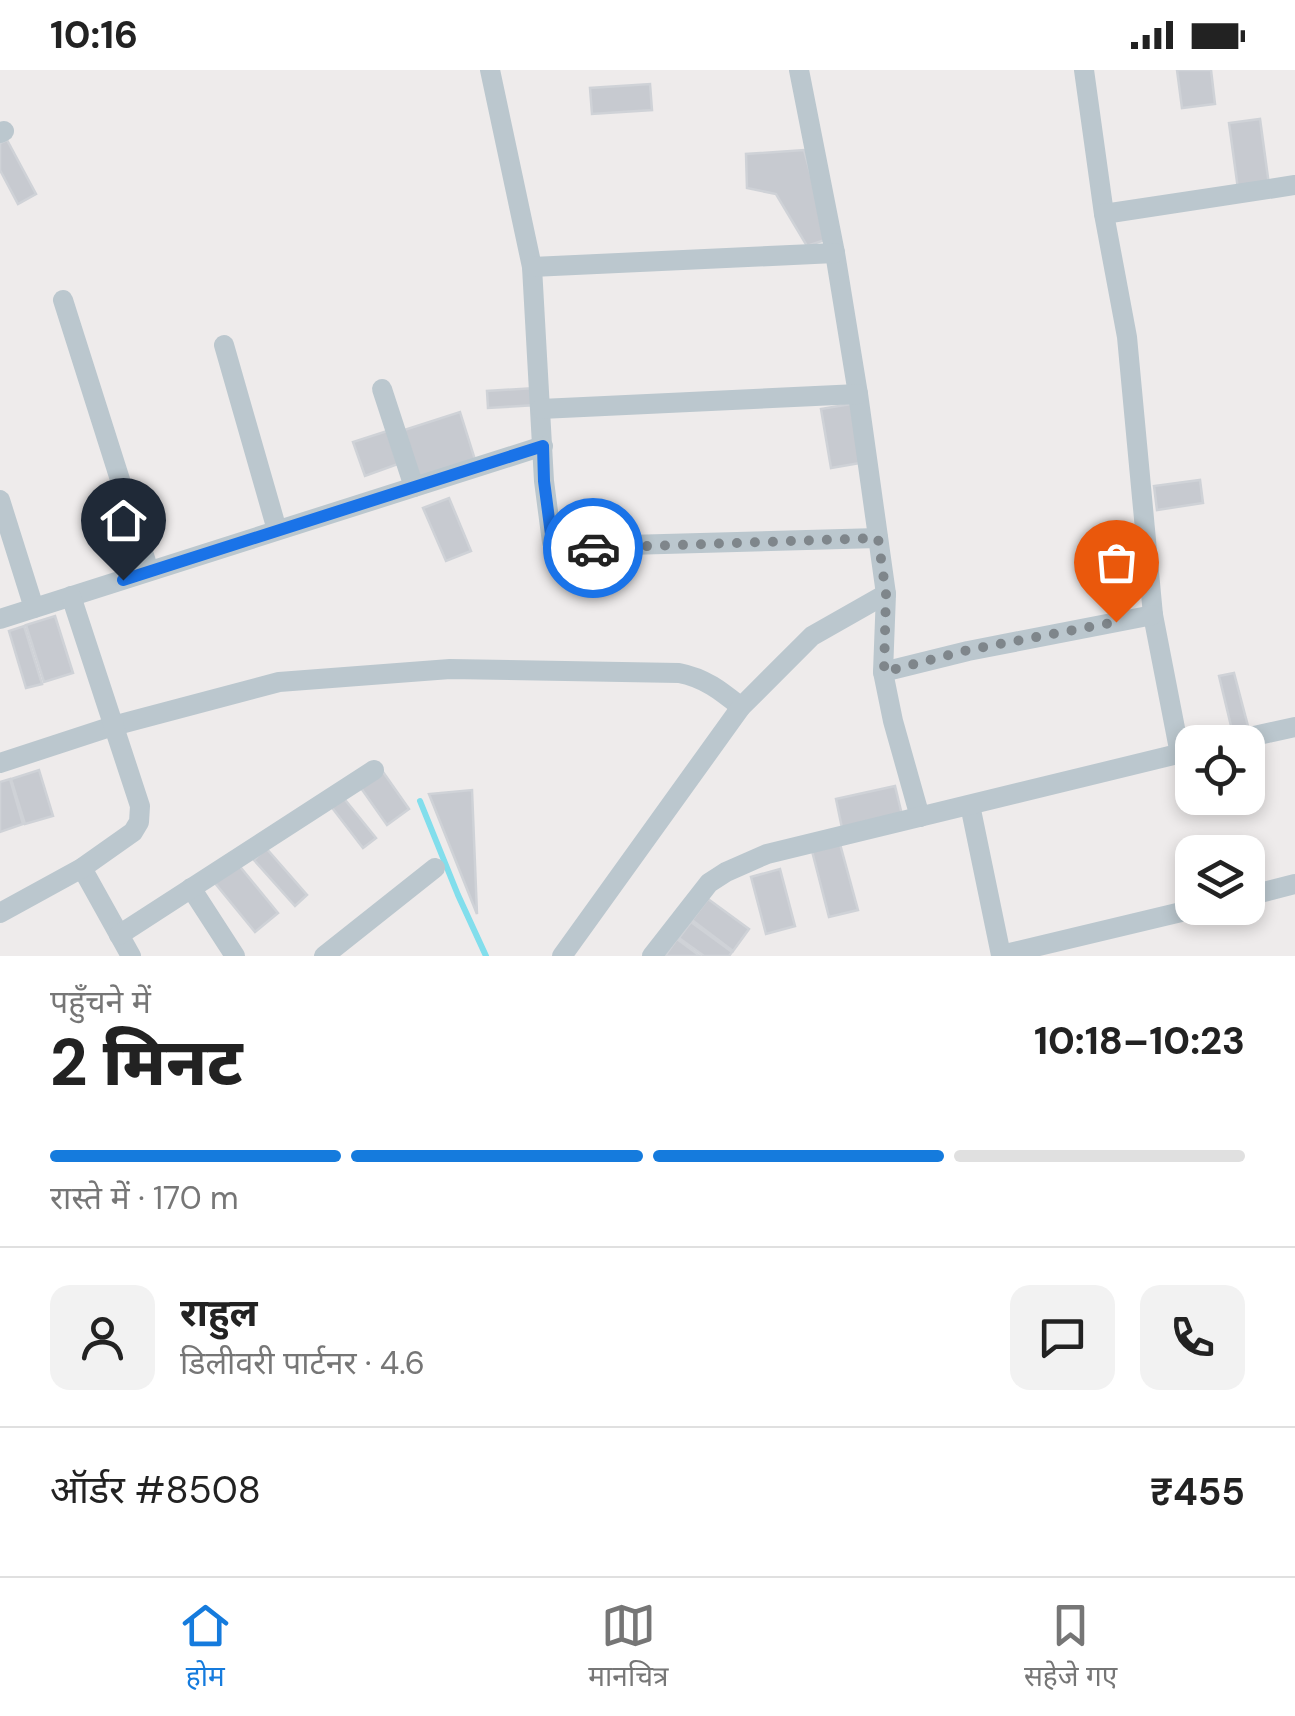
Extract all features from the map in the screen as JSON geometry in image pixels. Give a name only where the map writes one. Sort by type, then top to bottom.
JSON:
[{"type":"street","points":[[490,70],[532,268],[544,481],[555,548],[878,538]]},
{"type":"street","points":[[799,70],[858,394],[886,594],[884,672],[893,721],[920,817]]},
{"type":"street","points":[[1084,70],[1104,214],[1127,337],[1153,615],[1179,725]]},
{"type":"street","points":[[1104,214],[1295,184]]},
{"type":"street","points":[[532,268],[835,253]]},
{"type":"street","points":[[63,300],[150,571]]},
{"type":"street","points":[[224,346],[278,530]]},
{"type":"street","points":[[382,389],[414,487]]},
{"type":"street","points":[[541,409],[858,394]]},
{"type":"street","points":[[0,618],[543,446]]},
{"type":"street","points":[[0,500],[34,608]]},
{"type":"street","points":[[562,956],[741,707],[812,636],[886,594]]},
{"type":"street","points":[[0,913],[82,868],[133,832],[139,822],[140,806],[71,596]]},
{"type":"street","points":[[884,672],[968,650],[1153,615]]},
{"type":"street","points":[[0,763],[114,726],[280,682],[450,669],[679,673],[714,685],[741,707]]},
{"type":"street","points":[[1265,733],[1295,726]]},
{"type":"street","points":[[652,956],[709,883],[767,854],[1175,755]]},
{"type":"street","points":[[120,935],[374,770]]},
{"type":"street","points":[[970,805],[1001,955],[1175,913]]},
{"type":"street","points":[[82,868],[131,956]]},
{"type":"street","points":[[324,956],[435,868]]},
{"type":"street","points":[[1265,892],[1295,884]]},
{"type":"street","points":[[191,888],[235,956]]},
{"type":"building","points":[[1177,70],[1211,70],[1215,104],[1182,108]]},
{"type":"building","points":[[650,84],[652,110],[592,114],[590,88]]},
{"type":"building","points":[[1260,119],[1269,185],[1238,189],[1229,123]]},
{"type":"building","points":[[7,140],[36,194],[18,204],[0,170],[0,143]]},
{"type":"building","points":[[804,150],[828,239],[807,246],[776,194],[747,188],[746,154]]},
{"type":"building","points":[[535,388],[536,405],[488,408],[487,391]]},
{"type":"building","points":[[851,404],[860,463],[831,468],[821,409]]},
{"type":"building","points":[[460,412],[476,463],[418,482],[401,431]]},
{"type":"building","points":[[387,431],[398,464],[365,476],[353,442]]},
{"type":"building","points":[[1200,480],[1203,503],[1157,510],[1154,486]]},
{"type":"building","points":[[449,498],[471,551],[446,561],[423,508]]},
{"type":"building","points":[[55,616],[73,673],[44,682],[26,625]]},
{"type":"building","points":[[24,626],[42,684],[26,688],[9,631]]},
{"type":"building","points":[[1234,673],[1248,725],[1231,725],[1219,676]]},
{"type":"building","points":[[39,770],[53,816],[25,824],[11,779]]},
{"type":"building","points":[[383,772],[409,809],[387,825],[361,788]]},
{"type":"building","points":[[10,779],[23,824],[0,832],[0,782]]},
{"type":"building","points":[[895,786],[902,815],[842,828],[836,799]]},
{"type":"building","points":[[472,790],[477,914],[429,794]]},
{"type":"building","points":[[342,796],[376,838],[363,848],[330,805]]},
{"type":"building","points":[[840,844],[858,910],[829,917],[812,851]]},
{"type":"building","points":[[266,848],[307,895],[295,906],[254,860]]},
{"type":"building","points":[[237,863],[278,913],[255,932],[214,882]]},
{"type":"building","points":[[780,869],[795,926],[766,934],[751,877]]},
{"type":"building","points":[[708,899],[749,929],[733,951],[692,920]]},
{"type":"building","points":[[691,922],[732,952],[729,956],[704,956],[679,938]]},
{"type":"building","points":[[677,939],[700,956],[665,956]]},
{"type":"waterway","points":[[420,801],[486,956]]},
{"type":"way so far","points":[[593,548],[878,538],[886,594],[884,672],[968,650],[1116,622]]},
{"type":"route","points":[[123,580],[543,446],[552,542],[555,548],[593,548]]}]
